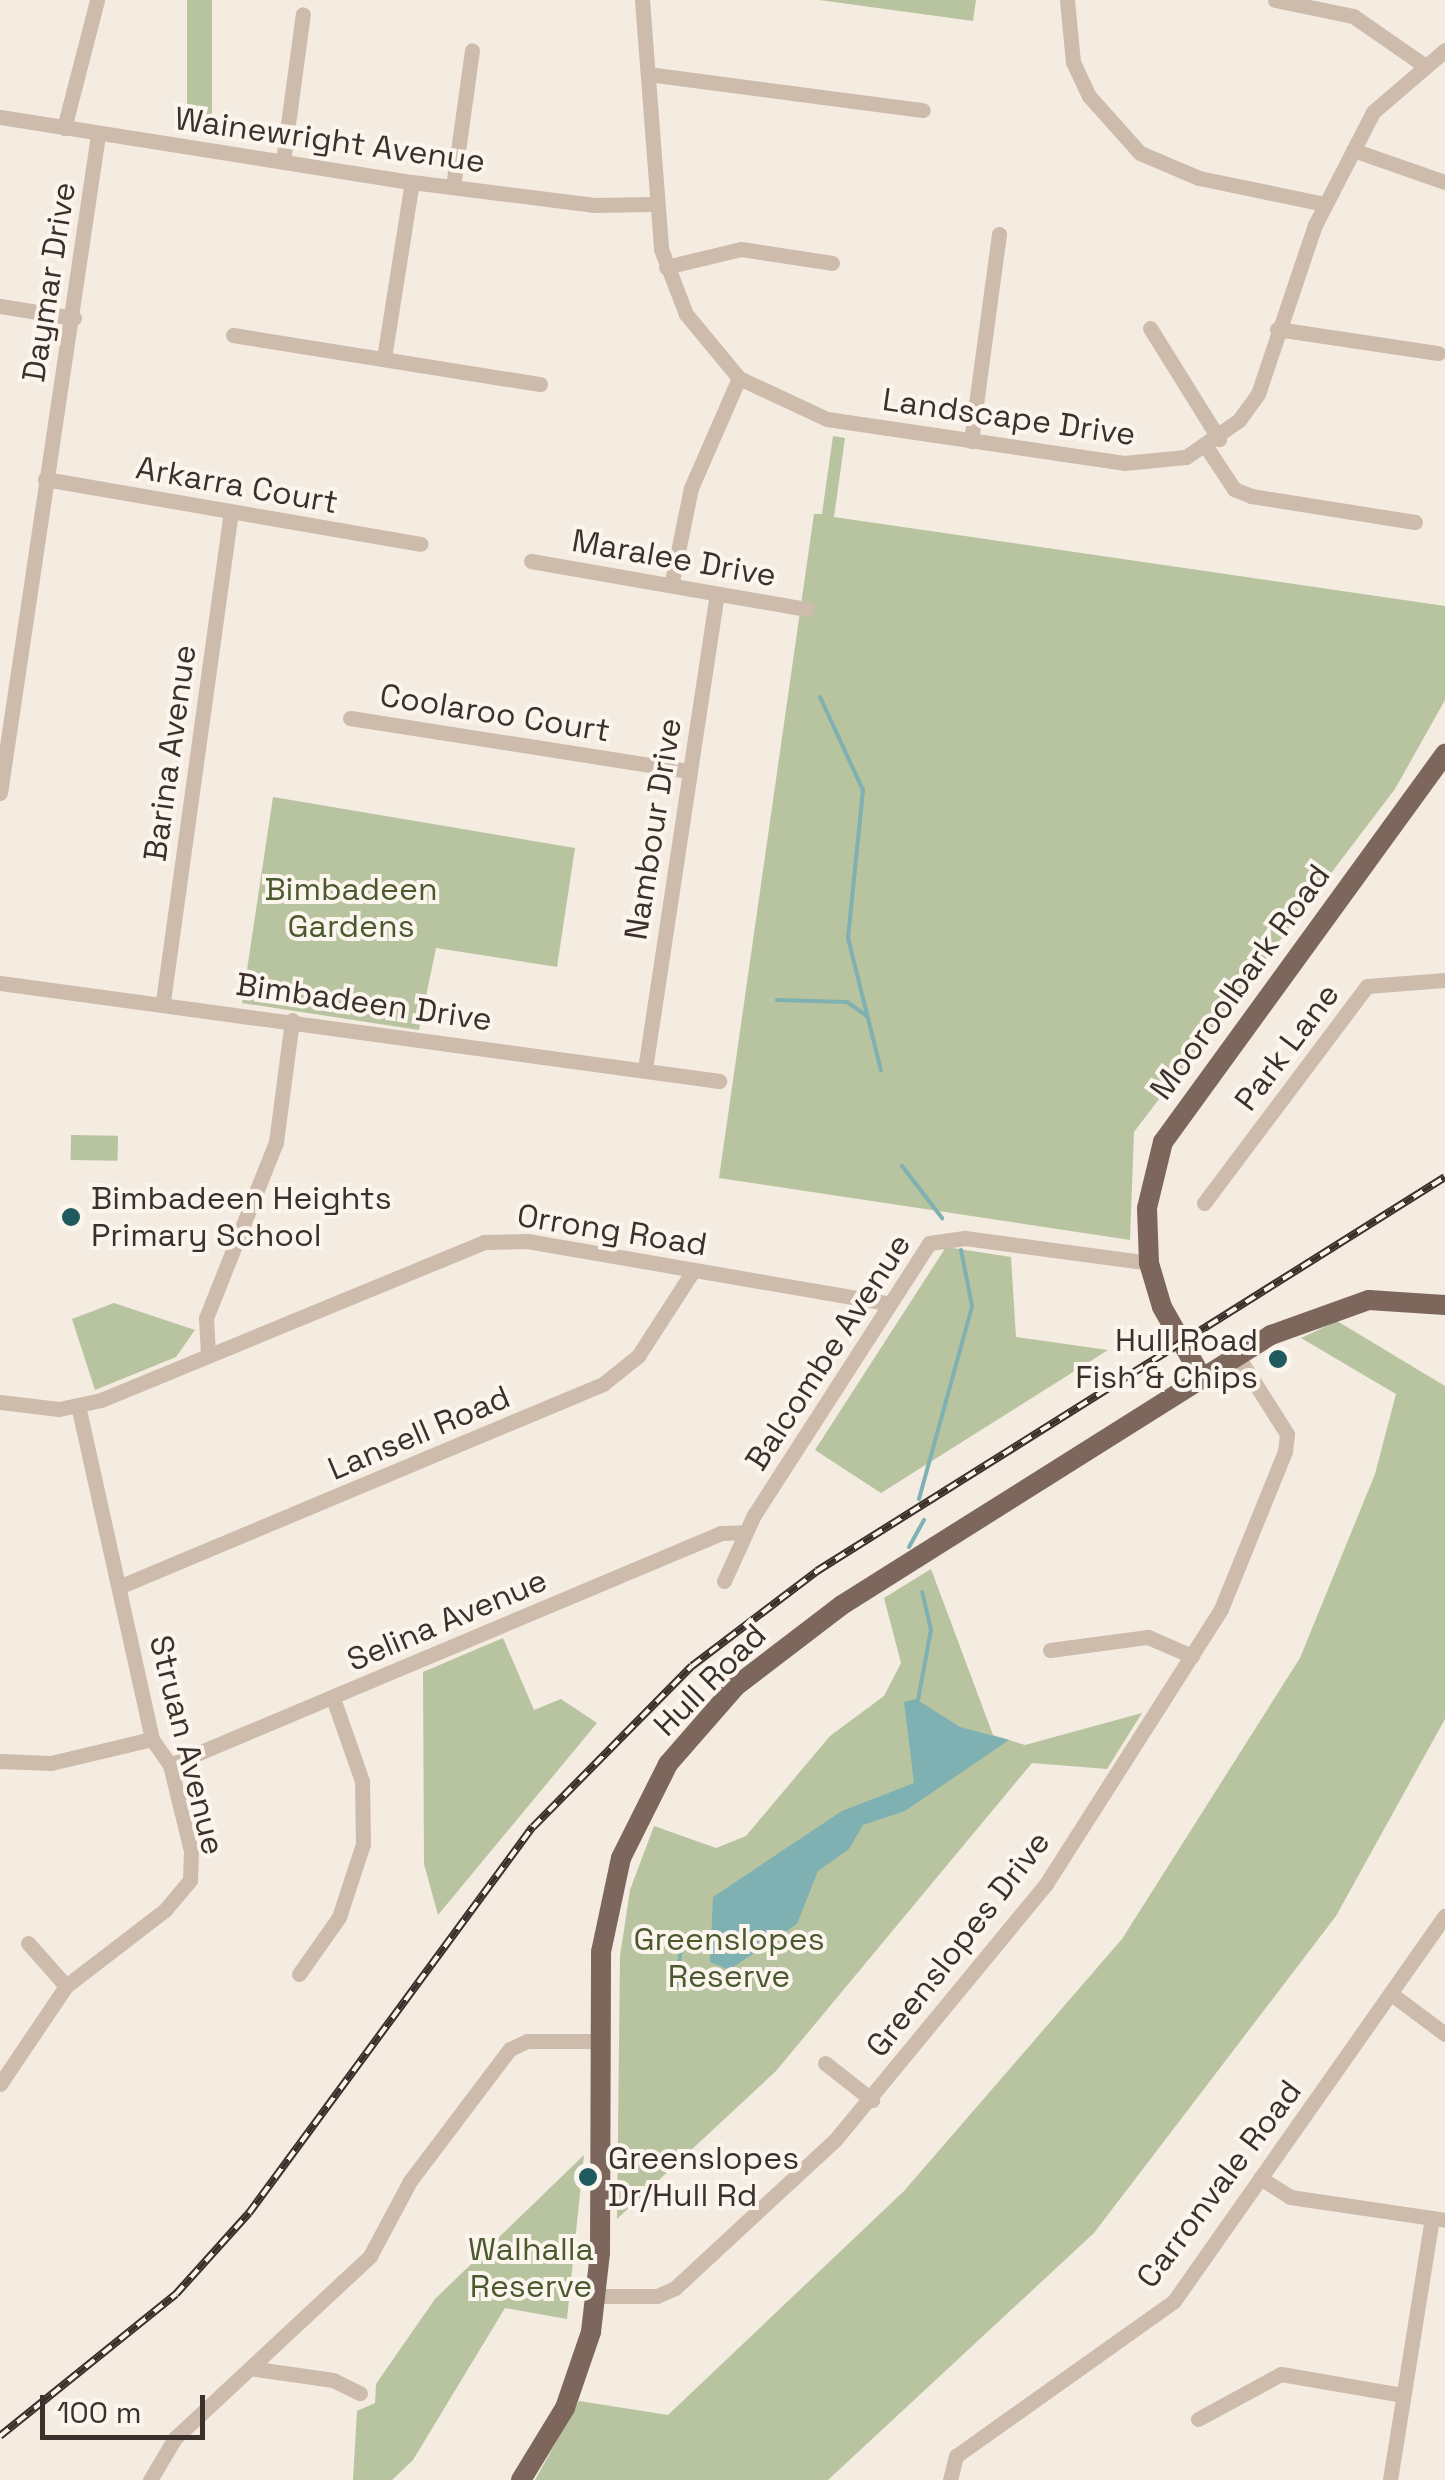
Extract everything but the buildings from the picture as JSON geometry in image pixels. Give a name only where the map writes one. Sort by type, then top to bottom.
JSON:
[{"type":"main road","name":"Mooroolbark Road","points":[[1202,1378],[1162,1307],[1149,1263],[1149,1194],[1176,1118],[1445,754]]},
{"type":"main road","name":"Hull Road","points":[[521,2480],[573,2390],[597,2296],[601,1952],[622,1858],[668,1764],[702,1722],[771,1656],[842,1605],[1238,1356],[1346,1305],[1445,1305]]},
{"type":"street","points":[[64,128],[97,0]]},
{"type":"street","name":"Landscape Drive","points":[[642,0],[653,204],[666,267],[686,314],[739,378],[826,419],[1124,464],[1213,444]]},
{"type":"street","points":[[1068,0],[1073,62],[1088,96],[1140,153],[1199,178],[1325,204]]},
{"type":"street","points":[[1274,0],[1352,16],[1421,64]]},
{"type":"street","points":[[282,161],[304,14]]},
{"type":"street","points":[[454,187],[472,50]]},
{"type":"street","points":[[1213,444],[1258,394],[1277,329],[1325,204],[1373,112],[1421,64],[1445,50]]},
{"type":"street","points":[[648,74],[923,110]]},
{"type":"street","name":"Wainewright Avenue","points":[[0,117],[412,182],[653,204]]},
{"type":"street","name":"Daymar Drive","points":[[0,793],[45,479],[74,318],[98,135]]},
{"type":"street","points":[[1353,150],[1445,182]]},
{"type":"street","points":[[384,358],[412,182]]},
{"type":"street","points":[[971,441],[999,234]]},
{"type":"street","points":[[666,267],[741,248],[832,263]]},
{"type":"street","points":[[0,306],[74,318]]},
{"type":"street","points":[[1150,328],[1234,489],[1251,496],[1416,522]]},
{"type":"street","points":[[1277,329],[1438,353]]},
{"type":"street","points":[[233,336],[540,384]]},
{"type":"street","points":[[672,581],[690,488],[739,378]]},
{"type":"street","name":"Arkarra Court","points":[[45,479],[420,544]]},
{"type":"street","name":"Barina Avenue","points":[[163,1001],[231,512]]},
{"type":"street","name":"Maralee Drive","points":[[531,560],[672,581],[716,598],[808,610]]},
{"type":"street","name":"Nambour Drive","points":[[645,1068],[716,598]]},
{"type":"street","name":"Coolaroo Court","points":[[350,718],[690,771]]},
{"type":"street","name":"Park Lane","points":[[1204,1203],[1367,986],[1445,980]]},
{"type":"street","name":"Bimbadeen Drive","points":[[0,983],[163,1001],[719,1081]]},
{"type":"street","points":[[208,1355],[206,1318],[276,1142],[292,1020]]},
{"type":"street","name":"Balcombe Avenue","points":[[723,1585],[746,1532],[920,1250],[940,1236],[1149,1263]]},
{"type":"street","name":"Orrong Road","points":[[0,1402],[78,1406],[484,1242],[527,1241],[886,1303]]},
{"type":"street","name":"Lansell Road","points":[[121,1586],[603,1384],[646,1345],[693,1271]]},
{"type":"street","name":"Greenslopes Drive","points":[[597,2296],[657,2296],[675,2288],[872,2100],[1046,1884],[1221,1608],[1287,1443],[1238,1356]]},
{"type":"street","name":"Struan Avenue","points":[[0,2084],[66,1986],[165,1910],[190,1880],[192,1851],[170,1765],[152,1740],[121,1586],[78,1406]]},
{"type":"street","name":"Selina Avenue","points":[[170,1765],[722,1533],[746,1532]]},
{"type":"street","points":[[1050,1650],[1148,1637],[1192,1656]]},
{"type":"street","points":[[299,1974],[339,1917],[362,1844],[362,1780],[333,1698]]},
{"type":"street","points":[[0,1761],[51,1762],[152,1740]]},
{"type":"street","name":"Carronvale Road","points":[[950,2480],[956,2456],[1174,2301],[1394,1996],[1445,1916]]},
{"type":"street","points":[[28,1943],[66,1986]]},
{"type":"street","points":[[1394,1996],[1445,2034]]},
{"type":"street","points":[[150,2480],[175,2438],[256,2370],[370,2256],[410,2181],[510,2049],[527,2040],[602,2041]]},
{"type":"street","points":[[825,2063],[872,2100]]},
{"type":"street","points":[[1260,2178],[1290,2197],[1439,2220],[1404,2396],[1394,2479]]},
{"type":"street","points":[[256,2370],[333,2380],[360,2393]]},
{"type":"street","points":[[1198,2419],[1281,2374],[1404,2396]]},
{"type":"green space","points":[[187,0],[212,0],[212,128],[187,128]]},
{"type":"green space","points":[[819,0],[976,0],[973,21]]},
{"type":"green space","points":[[833,436],[845,438],[834,517],[1445,606],[1445,700],[1395,789],[1134,1132],[1130,1240],[719,1178],[814,514],[822,514]]},
{"type":"green space","name":"Bimbadeen Gardens","points":[[273,797],[575,848],[557,967],[436,948],[419,1030],[242,1003]]},
{"type":"green space","points":[[71,1135],[118,1136],[118,1161],[71,1160]]},
{"type":"green space","points":[[946,1247],[1011,1257],[1016,1337],[1108,1350],[881,1493],[815,1450]]},
{"type":"green space","points":[[114,1303],[195,1330],[176,1357],[95,1390],[72,1319]]},
{"type":"green space","points":[[1337,1321],[1445,1386],[1445,1719],[1336,1916],[1094,2233],[828,2480],[535,2480],[579,2401],[668,2415],[904,2191],[1122,1939],[1300,1658],[1375,1474],[1396,1394],[1301,1338]]},
{"type":"green space","name":"Greenslopes Reserve","points":[[931,1569],[993,1735],[1025,1745],[1142,1713],[1107,1769],[1032,1763],[776,2071],[617,2219],[620,1956],[630,1890],[654,1826],[716,1848],[746,1836],[830,1736],[884,1696],[901,1663],[884,1598]]},
{"type":"green space","points":[[503,1638],[534,1710],[561,1699],[597,1723],[438,1915],[424,1864],[423,1672]]},
{"type":"green space","name":"Walhalla Reserve","points":[[584,2155],[567,2319],[505,2308],[413,2460],[392,2480],[353,2480],[357,2411],[375,2403],[376,2384],[435,2299]]},
{"type":"water","points":[[916,1699],[960,1727],[1009,1740],[905,1811],[863,1825],[849,1849],[818,1871],[797,1924],[729,1970],[710,1962],[713,1897],[842,1811],[914,1783],[904,1702]]},
{"type":"waterway","points":[[820,697],[863,790],[848,938],[881,1070]]},
{"type":"waterway","points":[[777,1000],[847,1002],[867,1016]]},
{"type":"waterway","points":[[902,1166],[942,1218]]},
{"type":"waterway","points":[[919,1499],[972,1306],[961,1250]]},
{"type":"waterway","points":[[909,1547],[924,1520]]},
{"type":"waterway","points":[[918,1700],[931,1630],[922,1592]]},
{"type":"waterway","points":[[676,1987],[682,1941],[711,1936]]},
{"type":"railway","points":[[0,2436],[176,2294],[249,2213],[533,1827],[692,1666],[817,1571],[1445,1177]]},
{"type":"place","name":"Bimbadeen Heights Primary School","points":[[71,1217]]},
{"type":"place","name":"Hull Road Fish & Chips","points":[[1278,1359]]},
{"type":"place","name":"Greenslopes Dr/Hull Rd","points":[[588,2177]]}]
